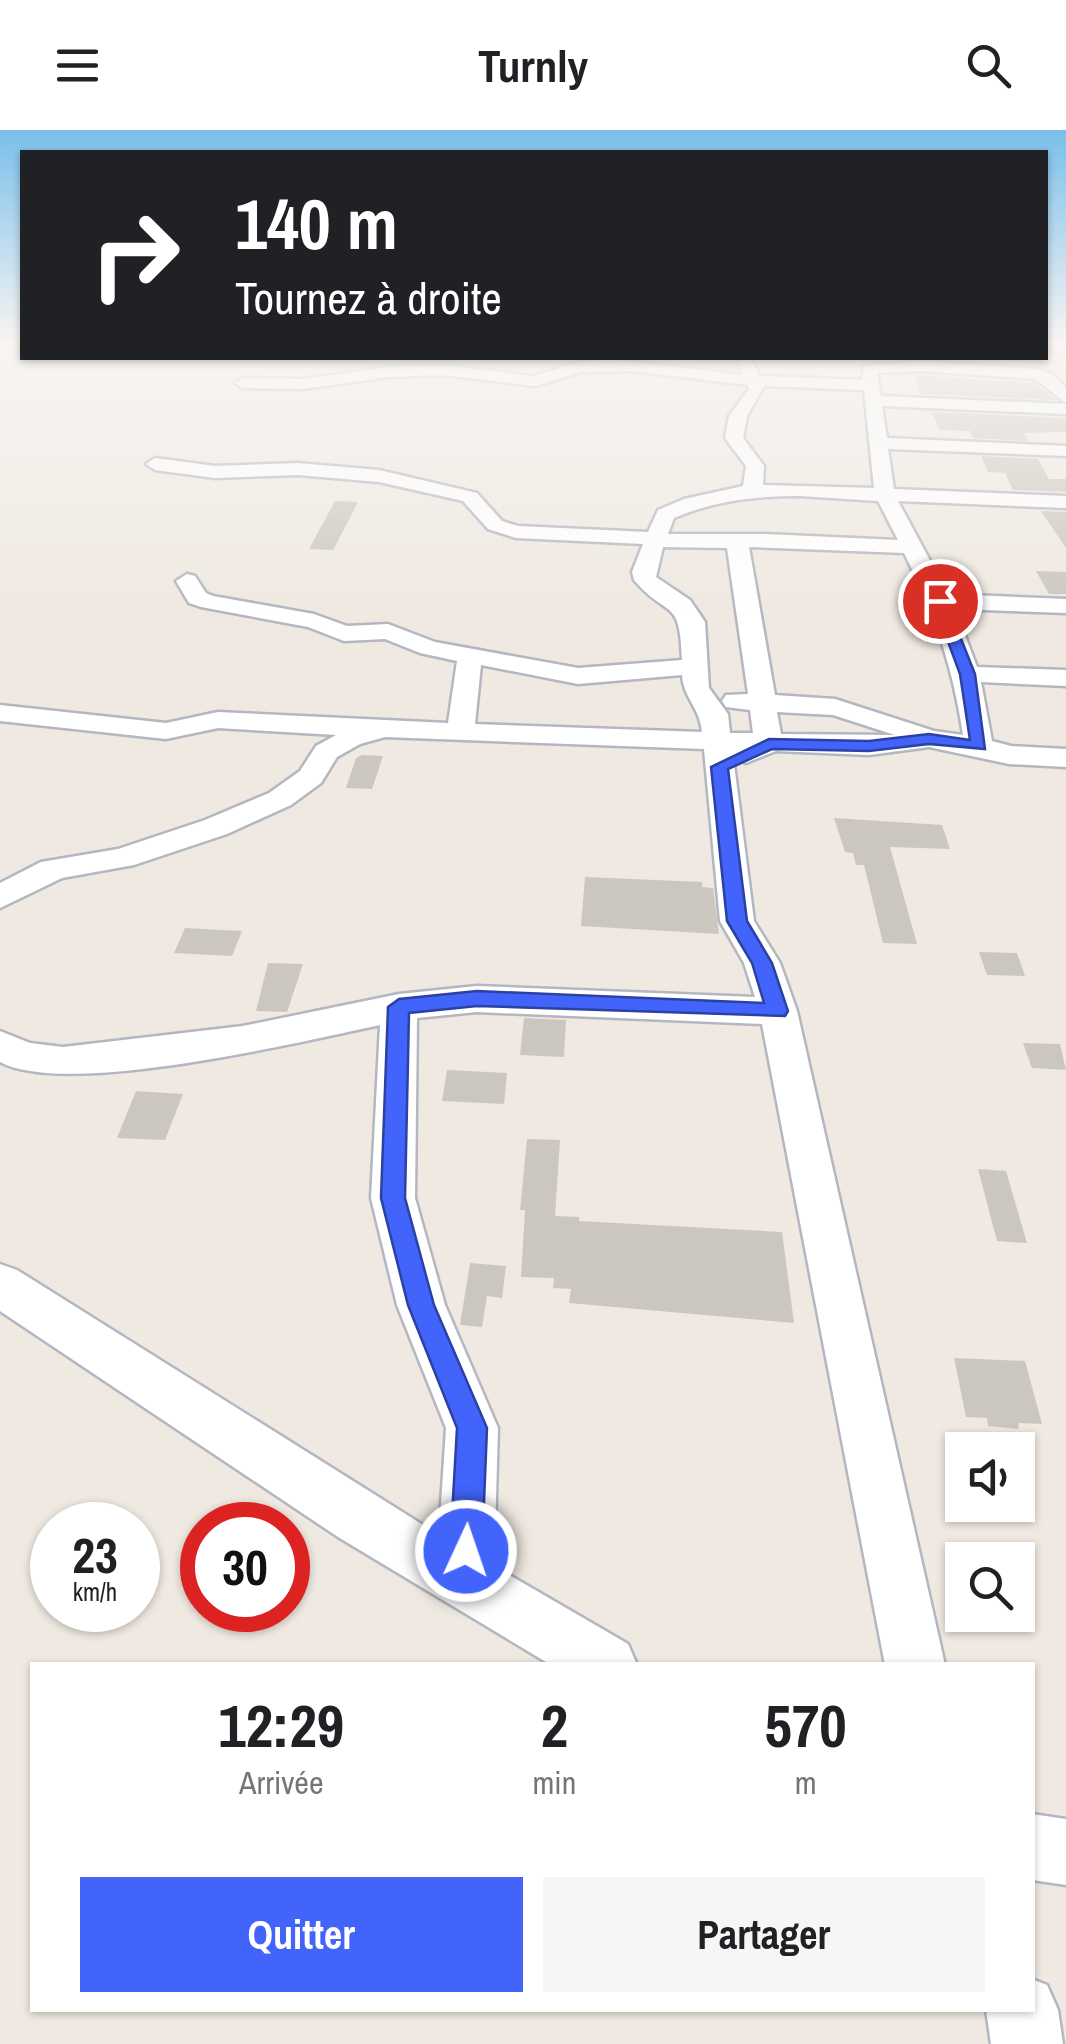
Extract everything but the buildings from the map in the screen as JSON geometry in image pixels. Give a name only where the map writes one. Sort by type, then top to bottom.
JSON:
[{"type":"street","points":[[736,433],[740,448],[755,466],[753,488]]},
{"type":"street","points":[[877,433],[885,495],[940,601],[967,674],[963,743]]},
{"type":"street","points":[[878,443],[1066,451]]},
{"type":"street","points":[[155,464],[215,472],[298,469],[379,476],[464,494],[476,500],[494,525],[564,552],[603,560],[644,580],[688,611],[696,634],[698,680],[714,714],[737,921],[762,963],[778,1011],[913,1662]]},
{"type":"street","points":[[644,580],[642,572],[665,514],[692,501],[753,488],[1066,502]]},
{"type":"street","points":[[516,532],[622,534],[653,541],[738,540],[912,548]]},
{"type":"street","points":[[738,540],[759,701],[769,744]]},
{"type":"street","points":[[187,581],[197,598],[208,602],[314,621],[344,634],[388,632],[430,648],[578,676],[638,674],[698,680],[759,701],[836,707],[1010,754],[1066,758]]},
{"type":"street","points":[[940,601],[1066,606]]},
{"type":"street","points":[[460,734],[470,655]]},
{"type":"street","points":[[967,674],[1066,678]]},
{"type":"street","points":[[0,712],[166,730],[218,720],[718,755],[769,744],[869,746],[913,740],[963,743]]},
{"type":"street","points":[[0,872],[54,869],[123,858],[232,820],[298,789],[311,777],[326,752],[350,738],[384,729]]},
{"type":"street","points":[[0,898],[54,869]]},
{"type":"street","points":[[0,1044],[23,1057],[63,1062],[243,1040],[399,1007],[477,998],[778,1011]]},
{"type":"street","points":[[399,1007],[393,1198],[421,1305],[472,1428],[464,1581]]},
{"type":"street","points":[[0,1286],[357,1518],[602,1662]]},
{"type":"street","points":[[1035,1847],[1066,1852]]},
{"type":"street","points":[[1022,2012],[1027,2044]]},
{"type":"route","points":[[466,1551],[472,1428],[436,1349],[393,1198],[399,1007],[477,998],[778,1011],[762,963],[737,921],[719,767],[769,744],[869,746],[929,739],[979,746],[967,674],[940,601]]}]
